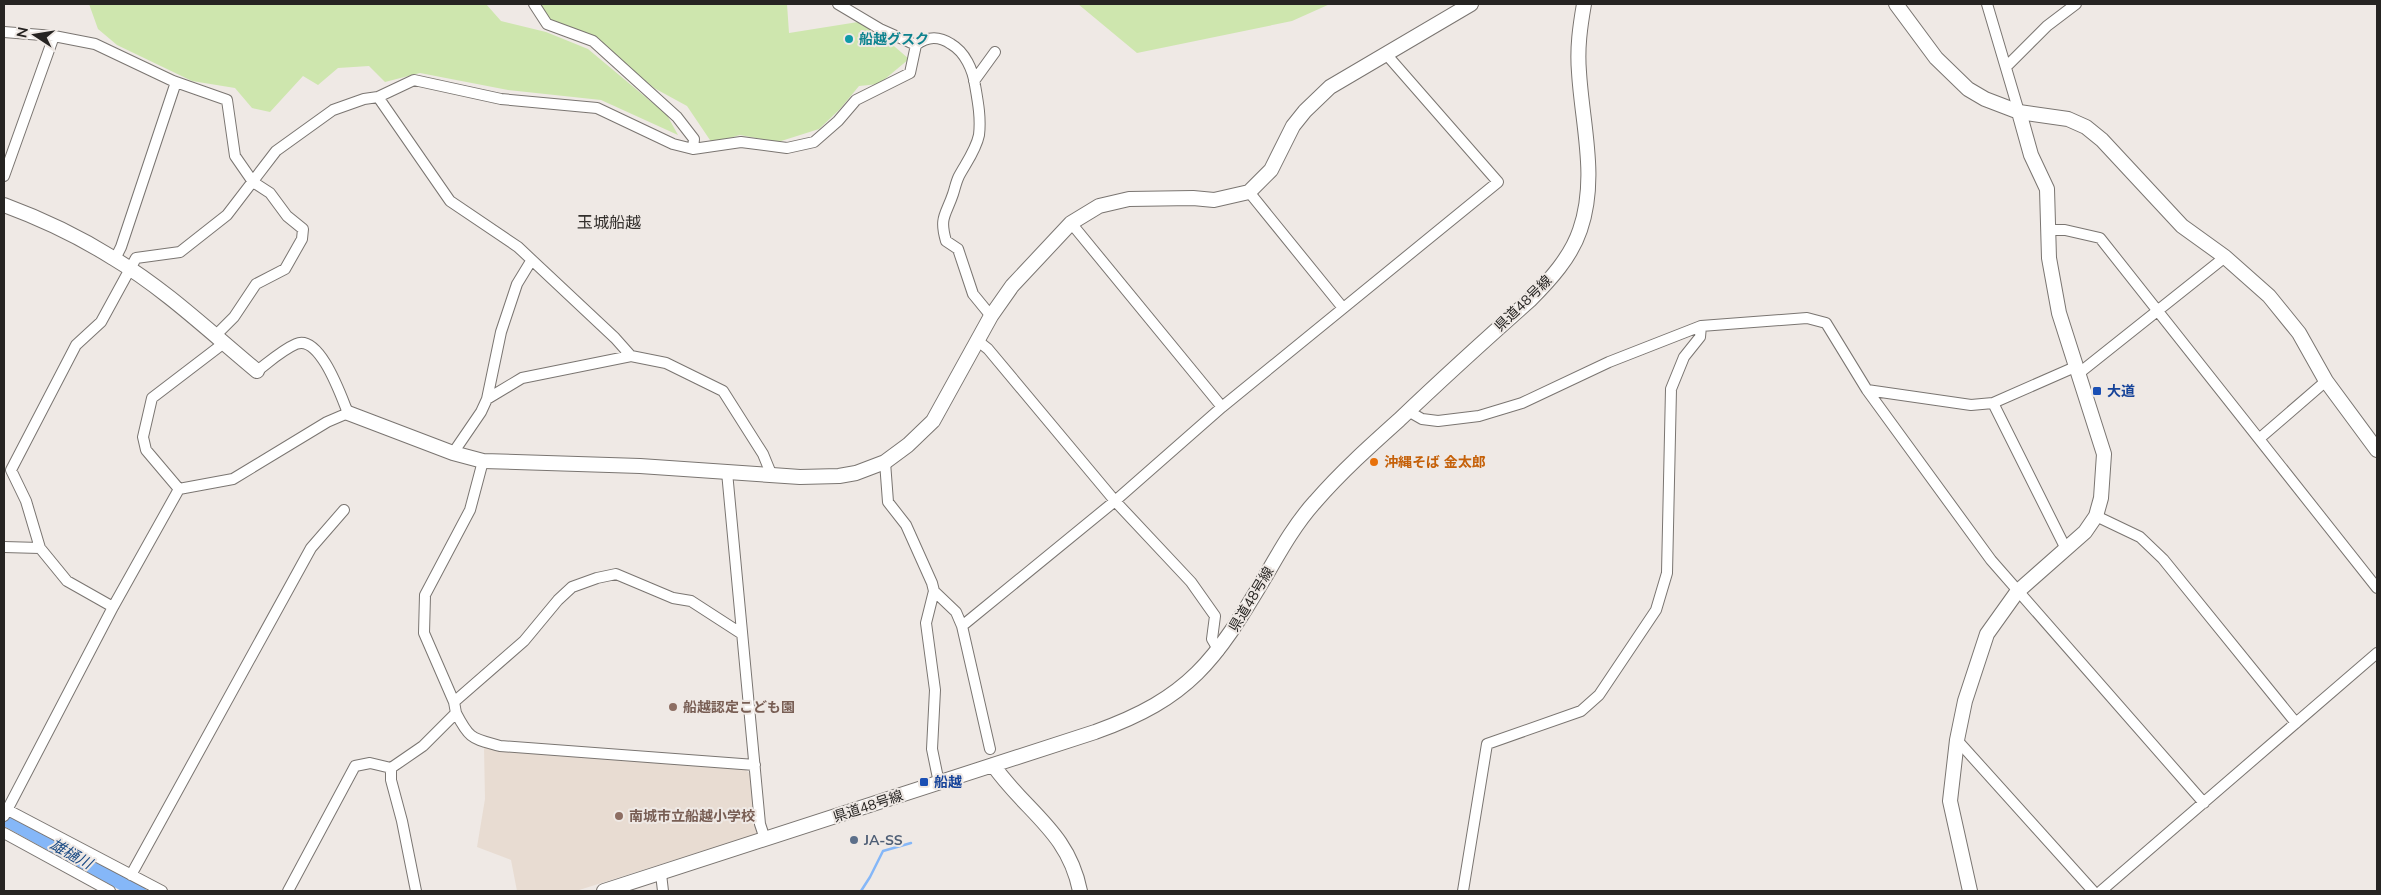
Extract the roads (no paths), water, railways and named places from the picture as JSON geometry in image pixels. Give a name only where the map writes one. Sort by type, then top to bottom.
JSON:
[{"type":"street","points":[[534,4],[547,24],[593,41],[677,118],[694,139],[693,149]]},
{"type":"street","points":[[838,4],[880,29],[916,45]]},
{"type":"street","points":[[4,205],[40,219],[115,259],[170,298],[257,370],[297,344],[307,343],[318,351],[348,413],[453,453],[483,461],[640,466],[772,476],[839,476],[856,473],[885,462],[908,444],[933,420],[991,316],[1012,286],[1071,223],[1099,206],[1129,199],[1193,198],[1214,200],[1249,192],[1271,170],[1293,126],[1314,100],[1330,87],[1471,4]]},
{"type":"street","name":"県道48号線","points":[[604,891],[1095,732],[1146,711],[1172,696],[1195,677],[1218,651],[1291,533],[1314,503],[1408,411],[1543,287],[1570,252],[1580,231],[1588,196],[1589,177],[1578,58],[1584,4]]},
{"type":"street","points":[[1896,4],[1936,58],[1968,89],[1985,99],[2019,112],[2068,118],[2102,140],[2182,226],[2225,257],[2269,296],[2299,333],[2326,381],[2377,450]]},
{"type":"street","points":[[1970,891],[1950,801],[1957,740],[1965,702],[1987,634],[2018,592],[2085,532],[2096,516],[2101,498],[2104,454],[2059,313],[2049,258],[2047,189],[2031,155],[1987,4]]},
{"type":"street","points":[[2006,67],[2047,26],[2076,4]]},
{"type":"street","points":[[4,32],[54,36],[95,44],[176,82],[227,100],[235,156],[254,182],[270,193],[287,216],[303,229],[302,239],[285,269],[256,284],[220,340],[152,398],[143,437],[146,450],[179,489]]},
{"type":"street","points":[[4,176],[54,36]]},
{"type":"street","points":[[113,607],[67,581],[40,548],[26,501],[11,470],[76,345],[101,322],[136,258],[180,252],[227,216],[276,151],[333,110],[364,99],[378,97],[414,80],[501,99],[596,108],[673,144],[693,149],[741,142],[787,148],[814,142],[838,121],[856,100],[910,73],[916,45],[929,37],[941,39],[952,44],[965,58],[974,81],[980,112],[975,149],[958,178],[953,196],[943,214],[943,230],[946,241],[958,249],[972,294],[991,316]]},
{"type":"street","points":[[974,81],[996,52]]},
{"type":"street","points":[[962,626],[1115,501],[1222,407],[1498,182],[1386,54]]},
{"type":"street","points":[[115,259],[121,247],[176,82]]},
{"type":"street","points":[[378,97],[450,201],[518,247],[616,338],[630,356]]},
{"type":"street","points":[[1249,192],[1343,308]]},
{"type":"street","points":[[1071,223],[1222,407]]},
{"type":"street","points":[[2047,230],[2065,230],[2100,238],[2377,588]]},
{"type":"street","points":[[1867,390],[1971,405],[1993,403],[2077,370],[2158,311],[2225,257]]},
{"type":"street","points":[[453,453],[481,412],[487,399],[501,332],[517,284],[531,261]]},
{"type":"street","points":[[1408,411],[1422,419],[1438,421],[1479,416],[1522,403],[1610,362],[1701,326],[1807,318],[1826,323],[1867,390],[1991,560],[2204,803]]},
{"type":"street","points":[[1463,891],[1487,744],[1582,710],[1599,695],[1656,610],[1667,573],[1671,389],[1684,357],[1700,337],[1701,326]]},
{"type":"street","points":[[978,341],[988,350],[1115,501],[1191,582],[1216,616],[1212,639],[1218,651]]},
{"type":"street","points":[[487,399],[522,378],[630,356],[666,363],[723,391],[762,454],[772,476]]},
{"type":"street","points":[[2260,438],[2326,381]]},
{"type":"street","points":[[1993,403],[2066,549]]},
{"type":"street","points":[[179,489],[233,479],[327,422],[348,413]]},
{"type":"street","points":[[483,461],[470,510],[425,595],[424,633],[466,734],[476,740],[500,746],[755,765]]},
{"type":"street","points":[[885,462],[888,502],[906,525],[932,582],[934,591],[926,622],[935,690],[932,749],[938,783]]},
{"type":"street","points":[[727,472],[760,824],[765,839]]},
{"type":"street","points":[[162,891],[5,811],[113,607],[179,489]]},
{"type":"street","points":[[131,875],[311,548],[344,510]]},
{"type":"street","points":[[2096,516],[2140,537],[2163,559],[2296,723]]},
{"type":"street","points":[[4,547],[40,548]]},
{"type":"street","points":[[454,702],[524,642],[558,600],[572,586],[596,578],[616,574],[673,598],[692,602],[742,634]]},
{"type":"street","points":[[934,591],[956,612],[962,626],[990,749]]},
{"type":"street","points":[[2102,891],[2377,653]]},
{"type":"street","points":[[288,891],[354,766],[370,763],[391,768],[423,746],[456,713]]},
{"type":"street","points":[[1957,740],[2093,891]]},
{"type":"street","points":[[993,765],[1006,782],[1055,833],[1069,855],[1080,891]]},
{"type":"street","points":[[391,768],[416,891]]},
{"type":"street","points":[[4,834],[110,891]]},
{"type":"street","points":[[661,874],[663,891]]},
{"type":"waterway","name":"雄樋川","points":[[4,817],[138,891]]},
{"type":"waterway","points":[[861,891],[883,851],[911,843]]},
{"type":"place","name":"船越グスク","points":[[849,39]]},
{"type":"place","name":"大道","points":[[2097,391]]},
{"type":"place","name":"沖縄そば 金太郎","points":[[1374,462]]},
{"type":"place","name":"船越認定こども園","points":[[673,707]]},
{"type":"place","name":"船越","points":[[924,782]]},
{"type":"place","name":"南城市立船越小学校","points":[[619,816]]},
{"type":"place","name":"JA-SS","points":[[854,840]]},
{"type":"district","name":"玉城船越","points":[[609,222]]}]
